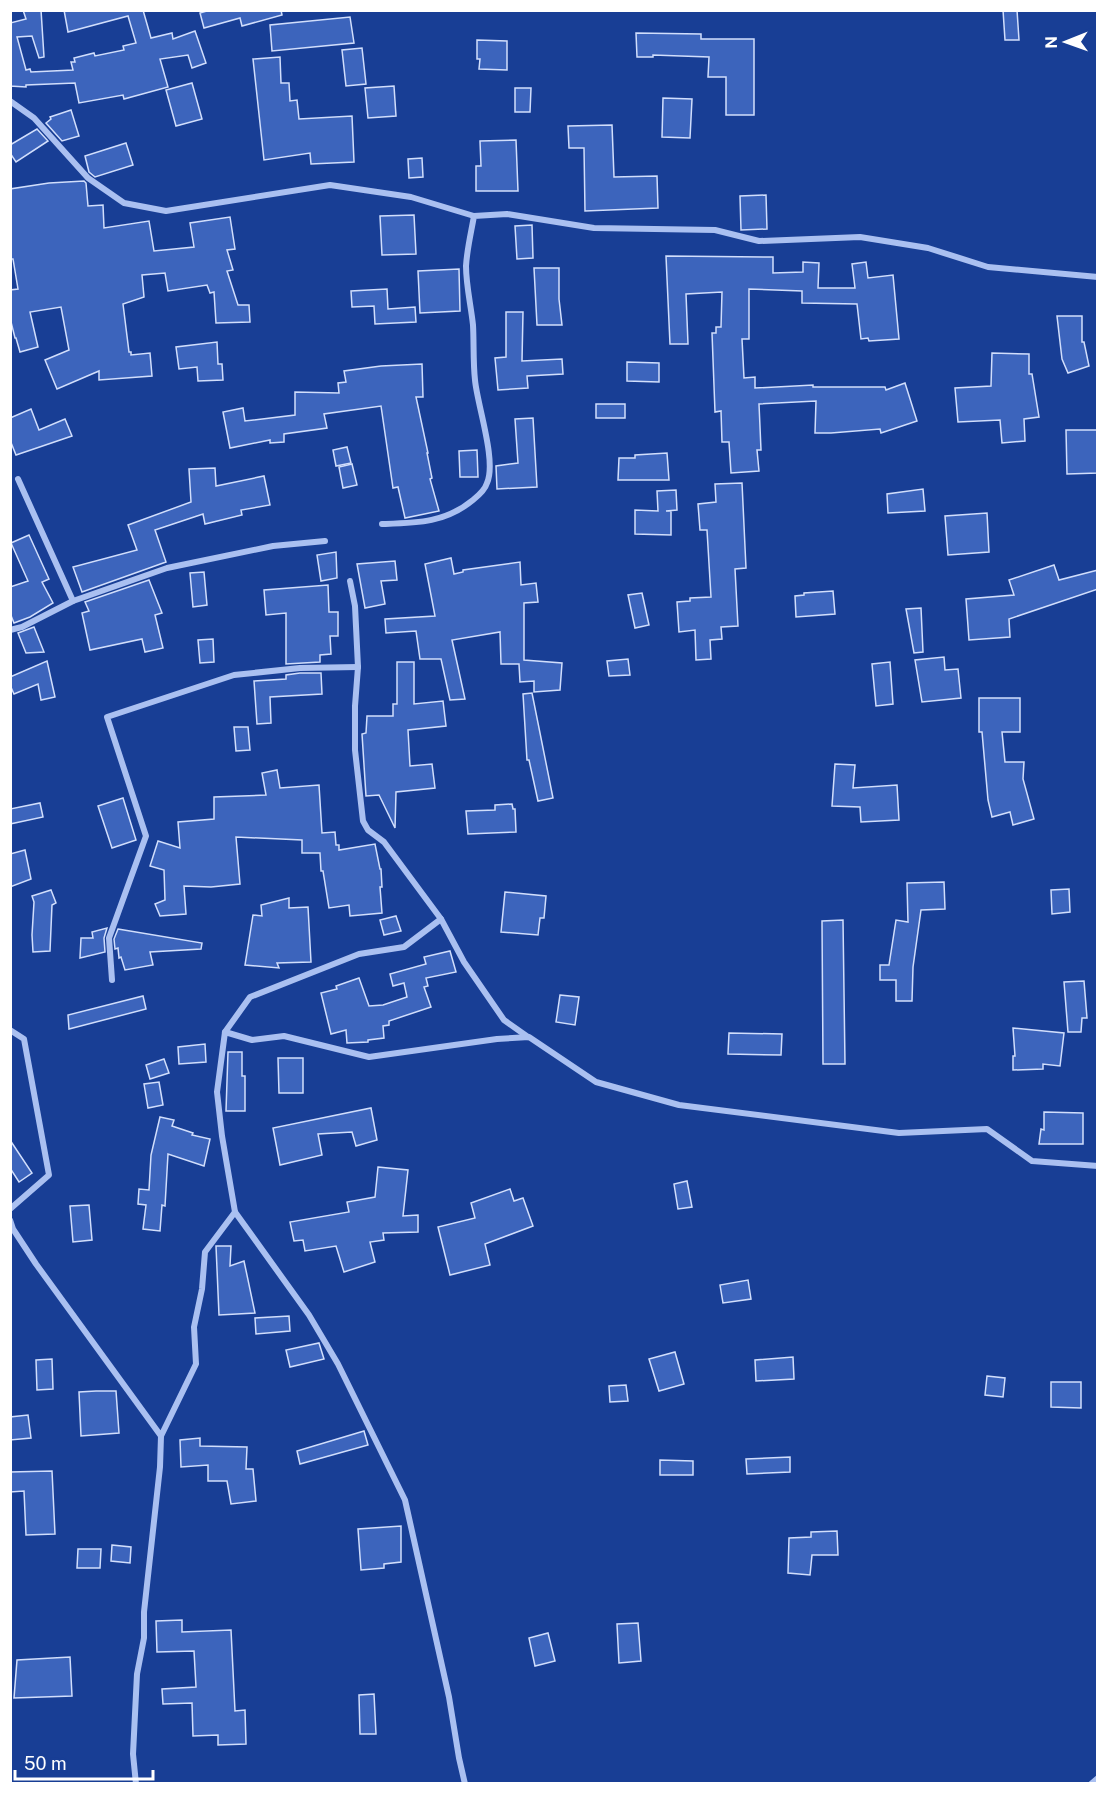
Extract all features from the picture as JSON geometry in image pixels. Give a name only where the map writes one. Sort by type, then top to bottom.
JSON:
[{"type":"street","points":[[10,101],[40,125],[88,178],[124,203],[166,211],[330,185],[411,197],[474,216],[507,214],[594,228],[715,230],[759,241],[860,237],[928,248],[988,267],[1098,277]]},
{"type":"street","points":[[382,524],[417,523],[443,518],[460,511],[479,495],[488,483],[490,471],[484,419],[475,382],[473,326],[466,269],[474,216]]},
{"type":"street","points":[[18,479],[73,601]]},
{"type":"street","points":[[10,630],[22,627],[73,601],[167,568],[273,546],[325,541]]},
{"type":"street","points":[[350,581],[355,606],[358,667],[355,750],[363,821],[368,830],[384,842],[441,919],[464,962],[504,1020],[596,1082],[679,1105],[899,1133],[987,1129],[1032,1161],[1098,1166]]},
{"type":"street","points":[[112,980],[109,938],[146,836],[107,717],[234,675],[300,668],[358,667]]},
{"type":"street","points":[[441,919],[404,947],[359,954],[250,997],[225,1032],[217,1092],[235,1212],[309,1315],[338,1364],[405,1500],[449,1697],[465,1784]]},
{"type":"street","points":[[10,1030],[24,1040],[49,1175],[10,1209]]},
{"type":"street","points":[[225,1032],[252,1040],[284,1036],[369,1057],[497,1039],[529,1037]]},
{"type":"street","points":[[136,1784],[133,1754],[137,1674],[144,1638],[144,1612],[160,1467],[161,1436],[196,1364],[195,1327],[202,1289],[205,1252],[235,1212]]},
{"type":"street","points":[[10,1220],[36,1264],[161,1436]]},
{"type":"street","points":[[1091,1784],[1098,1778]]},
{"type":"building","points":[[23,10],[41,10],[44,57],[39,58],[32,36],[17,37],[26,70],[30,69],[31,72],[73,70],[71,62],[75,62],[74,58],[124,50],[123,46],[136,43],[128,16],[68,32],[64,10],[143,10],[151,38],[172,33],[173,39],[195,31],[206,63],[192,68],[188,55],[160,59],[168,87],[124,99],[123,95],[79,103],[75,83],[10,86],[10,23],[26,19]]},
{"type":"building","points":[[210,10],[281,10],[282,15],[242,26],[240,18],[204,28],[200,13]]},
{"type":"building","points":[[1003,10],[1017,10],[1019,40],[1005,40]]},
{"type":"building","points":[[350,17],[354,43],[272,51],[270,25]]},
{"type":"building","points":[[636,33],[701,34],[701,39],[754,39],[754,115],[726,115],[726,77],[708,77],[709,57],[653,55],[653,57],[637,57]]},
{"type":"building","points":[[477,40],[507,41],[507,70],[479,69]]},
{"type":"building","points":[[362,48],[366,84],[346,86],[342,50]]},
{"type":"building","points":[[280,57],[281,83],[289,83],[290,101],[297,100],[299,119],[352,116],[354,162],[311,164],[310,153],[264,160],[253,59]]},
{"type":"building","points":[[192,83],[202,119],[176,126],[166,90]]},
{"type":"building","points":[[394,86],[396,116],[368,118],[365,88]]},
{"type":"building","points":[[515,88],[531,88],[530,112],[515,112]]},
{"type":"building","points":[[663,98],[692,99],[690,138],[662,137]]},
{"type":"building","points":[[71,110],[79,136],[62,141],[46,123],[51,119],[50,117]]},
{"type":"building","points":[[612,125],[614,177],[657,176],[658,208],[585,211],[584,148],[569,148],[568,126]]},
{"type":"building","points":[[37,129],[48,141],[16,162],[10,153],[10,145]]},
{"type":"building","points":[[516,140],[518,191],[476,191],[476,166],[481,166],[480,141]]},
{"type":"building","points":[[126,143],[133,165],[95,177],[89,172],[85,156]]},
{"type":"building","points":[[422,158],[423,177],[409,178],[408,159]]},
{"type":"building","points":[[84,181],[88,206],[103,205],[104,228],[149,221],[154,251],[194,247],[190,223],[230,217],[235,249],[227,250],[233,270],[227,271],[238,305],[249,305],[250,322],[216,323],[214,292],[210,293],[207,285],[168,291],[165,273],[142,275],[144,297],[123,304],[129,352],[131,355],[150,353],[152,376],[99,380],[99,371],[57,389],[45,360],[69,350],[61,307],[30,312],[38,347],[20,352],[10,318],[10,290],[18,289],[13,259],[10,259],[10,189]]},
{"type":"building","points":[[766,195],[767,229],[741,230],[740,196]]},
{"type":"building","points":[[414,215],[416,254],[382,255],[380,216]]},
{"type":"building","points":[[532,225],[533,258],[517,259],[515,226]]},
{"type":"building","points":[[666,256],[773,257],[773,273],[803,272],[803,262],[819,263],[818,288],[855,288],[852,264],[866,262],[868,278],[893,275],[899,339],[869,341],[868,338],[861,339],[857,304],[802,303],[802,291],[749,289],[749,339],[742,339],[744,378],[755,377],[755,388],[813,385],[813,387],[885,387],[886,390],[905,383],[917,421],[881,433],[880,429],[815,433],[816,401],[759,404],[761,450],[757,450],[759,471],[731,473],[729,442],[722,442],[721,411],[715,412],[712,333],[716,333],[716,327],[721,327],[722,292],[686,294],[688,344],[670,344]]},
{"type":"building","points":[[534,268],[559,268],[562,325],[537,325]]},
{"type":"building","points":[[459,269],[460,311],[420,313],[418,271]]},
{"type":"building","points":[[387,289],[388,309],[415,307],[416,322],[375,324],[374,306],[352,307],[351,291]]},
{"type":"building","points":[[506,312],[523,312],[522,361],[562,359],[563,374],[527,376],[528,388],[498,390],[495,358],[506,357]]},
{"type":"building","points":[[1057,316],[1082,316],[1082,342],[1084,342],[1089,366],[1068,373],[1062,359]]},
{"type":"building","points":[[217,342],[218,364],[222,364],[223,380],[198,381],[197,367],[179,369],[176,347]]},
{"type":"building","points":[[992,353],[1029,354],[1029,374],[1032,374],[1039,417],[1024,419],[1025,441],[1002,443],[1000,420],[958,422],[955,388],[991,386]]},
{"type":"building","points":[[627,362],[659,363],[659,382],[627,381]]},
{"type":"building","points":[[422,364],[423,397],[416,397],[428,453],[432,478],[430,479],[439,511],[405,518],[398,487],[393,488],[381,406],[324,414],[327,428],[284,434],[284,442],[270,443],[270,440],[230,448],[223,412],[243,408],[245,421],[295,415],[295,392],[339,393],[338,383],[346,382],[344,371]]},
{"type":"building","points":[[596,404],[625,404],[625,418],[596,418]]},
{"type":"building","points":[[31,409],[39,430],[65,419],[72,436],[16,455],[10,440],[10,418]]},
{"type":"building","points":[[533,418],[537,487],[497,489],[496,466],[518,463],[515,419]]},
{"type":"building","points":[[1066,430],[1098,430],[1098,473],[1067,474]]},
{"type":"building","points":[[347,447],[351,463],[336,466],[333,450]]},
{"type":"building","points":[[477,450],[478,477],[460,477],[459,451]]},
{"type":"building","points":[[667,453],[669,480],[618,480],[619,458]]},
{"type":"building","points":[[352,464],[357,485],[343,488],[339,467]]},
{"type":"building","points":[[215,468],[216,486],[264,476],[270,505],[241,510],[242,515],[205,524],[203,514],[155,530],[166,562],[82,592],[73,567],[137,550],[128,525],[191,502],[189,469]]},
{"type":"building","points":[[742,483],[746,568],[735,569],[738,626],[721,627],[722,639],[710,640],[711,659],[696,660],[695,630],[679,632],[677,602],[690,601],[690,598],[711,597],[707,530],[700,530],[698,504],[716,502],[715,484]]},
{"type":"building","points":[[923,489],[925,511],[888,513],[887,494]]},
{"type":"building","points":[[676,490],[677,510],[666,511],[671,511],[671,535],[635,534],[635,510],[658,511],[657,491]]},
{"type":"building","points":[[987,513],[989,552],[948,555],[945,516]]},
{"type":"building","points":[[29,535],[49,579],[42,582],[53,603],[30,617],[14,623],[10,613],[10,587],[28,581],[11,543]]},
{"type":"building","points":[[336,552],[337,578],[321,581],[317,555]]},
{"type":"building","points":[[451,558],[454,574],[463,572],[463,570],[520,562],[521,585],[536,583],[538,602],[524,603],[524,660],[562,663],[560,690],[534,692],[534,681],[520,682],[519,664],[501,664],[500,632],[452,640],[465,699],[450,700],[441,659],[420,659],[416,631],[386,633],[385,619],[435,616],[425,564]]},
{"type":"building","points":[[395,561],[397,580],[381,581],[385,604],[365,608],[357,564]]},
{"type":"building","points":[[1054,565],[1059,580],[1098,570],[1098,589],[1009,619],[1010,637],[969,640],[966,599],[1014,595],[1009,580]]},
{"type":"building","points":[[204,572],[207,605],[193,607],[190,573]]},
{"type":"building","points":[[149,580],[162,613],[155,615],[163,648],[145,652],[142,639],[90,650],[82,613],[89,611],[85,602]]},
{"type":"building","points":[[328,585],[329,612],[338,612],[338,636],[330,636],[331,654],[320,655],[320,662],[286,664],[286,613],[266,615],[264,590]]},
{"type":"building","points":[[833,591],[835,614],[796,617],[795,596],[804,595],[804,593]]},
{"type":"building","points":[[642,593],[649,625],[635,628],[628,595]]},
{"type":"building","points":[[921,608],[923,652],[914,653],[906,609]]},
{"type":"building","points":[[34,627],[44,652],[26,653],[18,633]]},
{"type":"building","points":[[213,639],[214,662],[200,663],[198,640]]},
{"type":"building","points":[[944,657],[945,670],[958,669],[961,698],[922,702],[915,660]]},
{"type":"building","points":[[628,659],[630,675],[609,676],[607,661]]},
{"type":"building","points":[[47,661],[55,697],[41,700],[38,684],[14,694],[10,685],[10,677]]},
{"type":"building","points":[[397,662],[414,662],[414,704],[443,701],[446,726],[408,730],[410,766],[432,764],[435,788],[396,792],[395,828],[379,795],[366,796],[362,734],[366,733],[367,716],[393,716],[393,704],[397,704]]},
{"type":"building","points":[[890,662],[893,704],[876,706],[872,664]]},
{"type":"building","points":[[321,673],[322,694],[270,697],[271,723],[257,724],[254,681],[286,679],[286,675]]},
{"type":"building","points":[[532,693],[553,798],[538,801],[529,760],[527,760],[523,694]]},
{"type":"building","points":[[979,698],[1020,698],[1020,732],[1002,732],[1005,762],[1024,762],[1023,779],[1034,819],[1013,825],[1010,812],[992,817],[988,800],[982,732],[979,732]]},
{"type":"building","points":[[234,727],[248,727],[250,750],[236,751]]},
{"type":"building","points":[[835,764],[855,765],[853,788],[897,785],[899,820],[861,822],[860,807],[832,806]]},
{"type":"building","points":[[277,770],[280,788],[319,785],[322,833],[335,832],[336,845],[339,845],[339,850],[375,844],[381,869],[382,913],[350,916],[349,905],[329,908],[323,871],[321,871],[320,853],[302,853],[302,840],[236,837],[240,884],[211,887],[184,886],[186,914],[160,916],[155,904],[165,900],[164,870],[150,866],[158,841],[180,848],[178,822],[214,819],[214,797],[266,795],[262,773]]},
{"type":"building","points":[[123,798],[136,840],[112,848],[98,806]]},
{"type":"building","points":[[40,803],[43,817],[10,824],[10,809]]},
{"type":"building","points":[[512,804],[515,809],[516,832],[468,834],[466,811],[495,810],[495,805]]},
{"type":"building","points":[[25,850],[31,879],[10,887],[10,854]]},
{"type":"building","points":[[944,882],[945,909],[921,910],[913,967],[912,1001],[896,1001],[896,980],[880,980],[880,965],[889,965],[896,920],[908,922],[907,883]]},
{"type":"building","points":[[1069,889],[1070,912],[1052,914],[1051,890]]},
{"type":"building","points":[[51,890],[56,903],[52,905],[50,951],[33,952],[34,902],[32,896]]},
{"type":"building","points":[[505,892],[546,896],[544,918],[540,918],[538,935],[501,932]]},
{"type":"building","points":[[289,898],[289,908],[308,907],[311,962],[277,963],[279,968],[245,965],[253,915],[262,916],[261,905]]},
{"type":"building","points":[[396,916],[401,931],[384,935],[380,920]]},
{"type":"building","points":[[843,920],[845,1064],[823,1064],[822,921]]},
{"type":"building","points":[[107,928],[104,938],[105,952],[80,958],[81,938],[93,938],[92,932]]},
{"type":"building","points":[[118,929],[202,943],[201,949],[150,952],[153,965],[125,970],[121,957],[119,958],[118,948],[115,949],[114,939]]},
{"type":"building","points":[[450,951],[456,972],[426,978],[428,986],[424,987],[431,1007],[389,1021],[389,1025],[383,1026],[384,1038],[368,1040],[368,1042],[347,1043],[346,1030],[331,1034],[321,993],[337,989],[336,986],[359,978],[369,1006],[383,1005],[407,997],[404,983],[393,986],[390,974],[426,964],[424,957]]},
{"type":"building","points":[[1084,981],[1087,1018],[1082,1018],[1081,1032],[1068,1032],[1064,982]]},
{"type":"building","points":[[560,995],[579,997],[575,1025],[556,1022]]},
{"type":"building","points":[[143,996],[146,1009],[69,1029],[68,1015]]},
{"type":"building","points":[[1013,1028],[1064,1033],[1060,1066],[1043,1064],[1043,1069],[1013,1070],[1013,1056],[1015,1056]]},
{"type":"building","points":[[729,1033],[782,1034],[781,1055],[728,1054]]},
{"type":"building","points":[[205,1044],[206,1062],[179,1064],[178,1047]]},
{"type":"building","points":[[228,1052],[242,1052],[245,1111],[226,1111]]},
{"type":"building","points":[[278,1058],[303,1058],[303,1093],[279,1093]]},
{"type":"building","points":[[164,1059],[169,1073],[150,1079],[146,1065]]},
{"type":"building","points":[[159,1082],[163,1105],[148,1108],[144,1084]]},
{"type":"building","points":[[371,1108],[377,1140],[356,1146],[352,1132],[318,1134],[322,1155],[280,1165],[273,1128]]},
{"type":"building","points":[[1044,1112],[1083,1113],[1083,1144],[1039,1144],[1041,1129],[1044,1130]]},
{"type":"building","points":[[160,1117],[174,1120],[172,1126],[193,1133],[192,1135],[210,1139],[204,1166],[168,1154],[165,1206],[162,1205],[160,1231],[143,1229],[146,1205],[138,1204],[139,1189],[149,1190],[151,1155]]},
{"type":"building","points":[[10,1140],[32,1173],[19,1182],[10,1168]]},
{"type":"building","points":[[378,1167],[408,1170],[403,1216],[418,1215],[418,1232],[383,1233],[384,1240],[370,1242],[375,1262],[344,1272],[336,1246],[305,1251],[303,1240],[294,1241],[290,1222],[349,1212],[347,1202],[375,1197]]},
{"type":"building","points":[[687,1181],[692,1207],[678,1209],[674,1184]]},
{"type":"building","points":[[510,1189],[514,1201],[523,1198],[533,1226],[485,1244],[490,1265],[450,1275],[438,1227],[475,1218],[471,1203]]},
{"type":"building","points":[[89,1205],[92,1240],[73,1242],[70,1206]]},
{"type":"building","points":[[216,1246],[231,1246],[230,1266],[244,1261],[255,1313],[219,1315]]},
{"type":"building","points":[[748,1280],[751,1299],[723,1303],[720,1285]]},
{"type":"building","points":[[289,1316],[290,1331],[256,1334],[255,1318]]},
{"type":"building","points":[[319,1343],[324,1359],[290,1367],[286,1350]]},
{"type":"building","points":[[675,1352],[684,1384],[659,1391],[649,1359]]},
{"type":"building","points":[[793,1357],[794,1379],[756,1381],[755,1360]]},
{"type":"building","points":[[52,1359],[53,1389],[37,1390],[36,1360]]},
{"type":"building","points":[[987,1376],[1005,1378],[1003,1397],[985,1395]]},
{"type":"building","points":[[1051,1382],[1081,1382],[1081,1408],[1051,1407]]},
{"type":"building","points":[[626,1385],[628,1401],[610,1402],[609,1386]]},
{"type":"building","points":[[116,1391],[119,1433],[81,1436],[79,1392]]},
{"type":"building","points":[[28,1415],[31,1438],[10,1440],[10,1417]]},
{"type":"building","points":[[364,1431],[368,1445],[300,1464],[297,1451]]},
{"type":"building","points":[[200,1438],[200,1446],[247,1447],[246,1469],[253,1469],[256,1501],[231,1504],[227,1481],[208,1481],[208,1465],[181,1467],[180,1440]]},
{"type":"building","points":[[790,1457],[790,1472],[747,1474],[746,1459]]},
{"type":"building","points":[[660,1460],[693,1461],[693,1475],[660,1475]]},
{"type":"building","points":[[52,1471],[55,1534],[26,1535],[24,1491],[10,1492],[10,1472]]},
{"type":"building","points":[[401,1526],[401,1562],[384,1564],[384,1568],[361,1570],[358,1529]]},
{"type":"building","points":[[837,1531],[838,1555],[812,1555],[810,1575],[788,1573],[789,1538],[811,1537],[811,1532]]},
{"type":"building","points":[[112,1545],[131,1547],[130,1563],[111,1561]]},
{"type":"building","points":[[78,1549],[101,1549],[100,1568],[77,1568]]},
{"type":"building","points":[[182,1620],[182,1632],[231,1630],[235,1711],[245,1710],[246,1744],[218,1745],[218,1735],[193,1736],[192,1703],[163,1704],[162,1689],[196,1687],[194,1651],[157,1652],[156,1621]]},
{"type":"building","points":[[638,1623],[641,1661],[619,1663],[617,1624]]},
{"type":"building","points":[[548,1633],[555,1661],[535,1666],[529,1638]]},
{"type":"building","points":[[70,1657],[72,1696],[14,1698],[17,1660]]},
{"type":"building","points":[[374,1694],[376,1734],[360,1734],[359,1695]]}]
